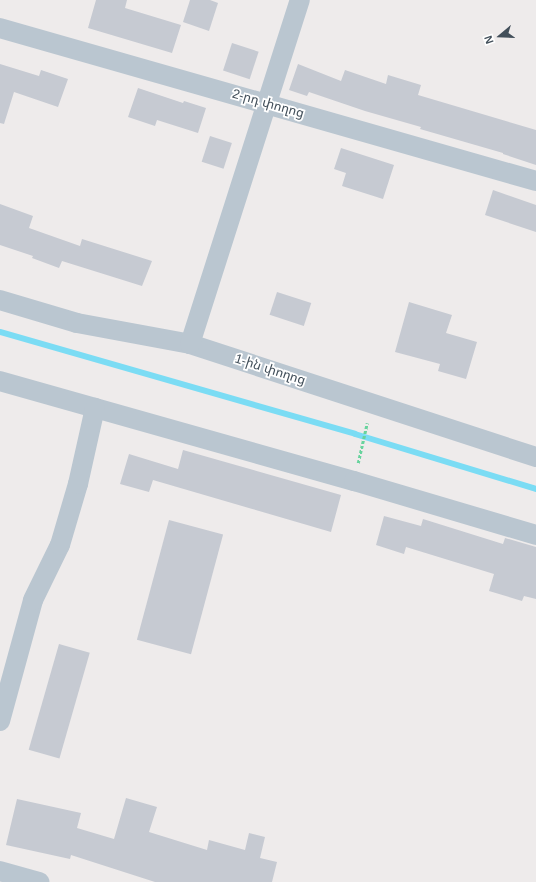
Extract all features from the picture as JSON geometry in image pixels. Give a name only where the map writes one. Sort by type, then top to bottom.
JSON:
[{"type":"street","points":[[190,344],[300,0]]},
{"type":"street","name":"2-րդ փողոց","points":[[0,28],[536,180]]},
{"type":"street","name":"1-ին փողոց","points":[[0,300],[77,323],[190,344],[536,457]]},
{"type":"street","points":[[0,381],[354,481],[536,535]]},
{"type":"street","points":[[0,721],[33,600],[60,545],[78,484],[95,408]]},
{"type":"street","points":[[0,871],[39,882]]},
{"type":"path","points":[[354,481],[371,404]]},
{"type":"building","points":[[96,0],[127,0],[125,8],[181,25],[172,53],[88,28]]},
{"type":"building","points":[[190,0],[210,0],[218,3],[209,31],[183,22]]},
{"type":"building","points":[[232,43],[259,52],[250,79],[223,71]]},
{"type":"building","points":[[0,64],[39,76],[41,70],[68,79],[58,107],[14,92],[4,124],[0,123]]},
{"type":"building","points":[[298,64],[341,81],[345,70],[386,84],[388,75],[421,85],[418,95],[536,130],[536,165],[503,153],[420,129],[421,127],[365,111],[309,92],[307,96],[289,90]]},
{"type":"building","points":[[138,88],[183,103],[184,101],[206,108],[198,133],[157,120],[155,126],[128,117]]},
{"type":"building","points":[[210,136],[232,143],[224,169],[202,162]]},
{"type":"building","points":[[341,148],[394,165],[383,199],[342,186],[346,173],[334,169]]},
{"type":"building","points":[[493,190],[536,205],[536,232],[485,215]]},
{"type":"building","points":[[0,204],[33,216],[29,228],[80,246],[82,239],[152,261],[142,286],[62,261],[59,268],[32,258],[33,256],[0,245]]},
{"type":"building","points":[[277,292],[311,303],[304,326],[270,315]]},
{"type":"building","points":[[409,302],[452,315],[446,333],[477,342],[466,379],[438,371],[440,364],[395,352]]},
{"type":"building","points":[[183,450],[341,495],[331,532],[153,480],[149,492],[120,484],[129,454],[178,469]]},
{"type":"building","points":[[384,516],[421,526],[423,519],[503,544],[505,538],[536,547],[536,599],[524,596],[522,601],[489,591],[494,574],[406,547],[404,554],[376,545]]},
{"type":"building","points":[[169,520],[223,534],[191,654],[137,640]]},
{"type":"building","points":[[59,644],[90,653],[59,759],[29,750]]},
{"type":"building","points":[[126,798],[157,807],[149,832],[207,850],[209,840],[245,850],[249,833],[265,837],[260,858],[277,862],[272,882],[155,882],[71,855],[70,859],[6,845],[17,799],[81,813],[77,828],[114,839]]},
{"type":"waterway","points":[[0,332],[355,434],[536,489]]}]
